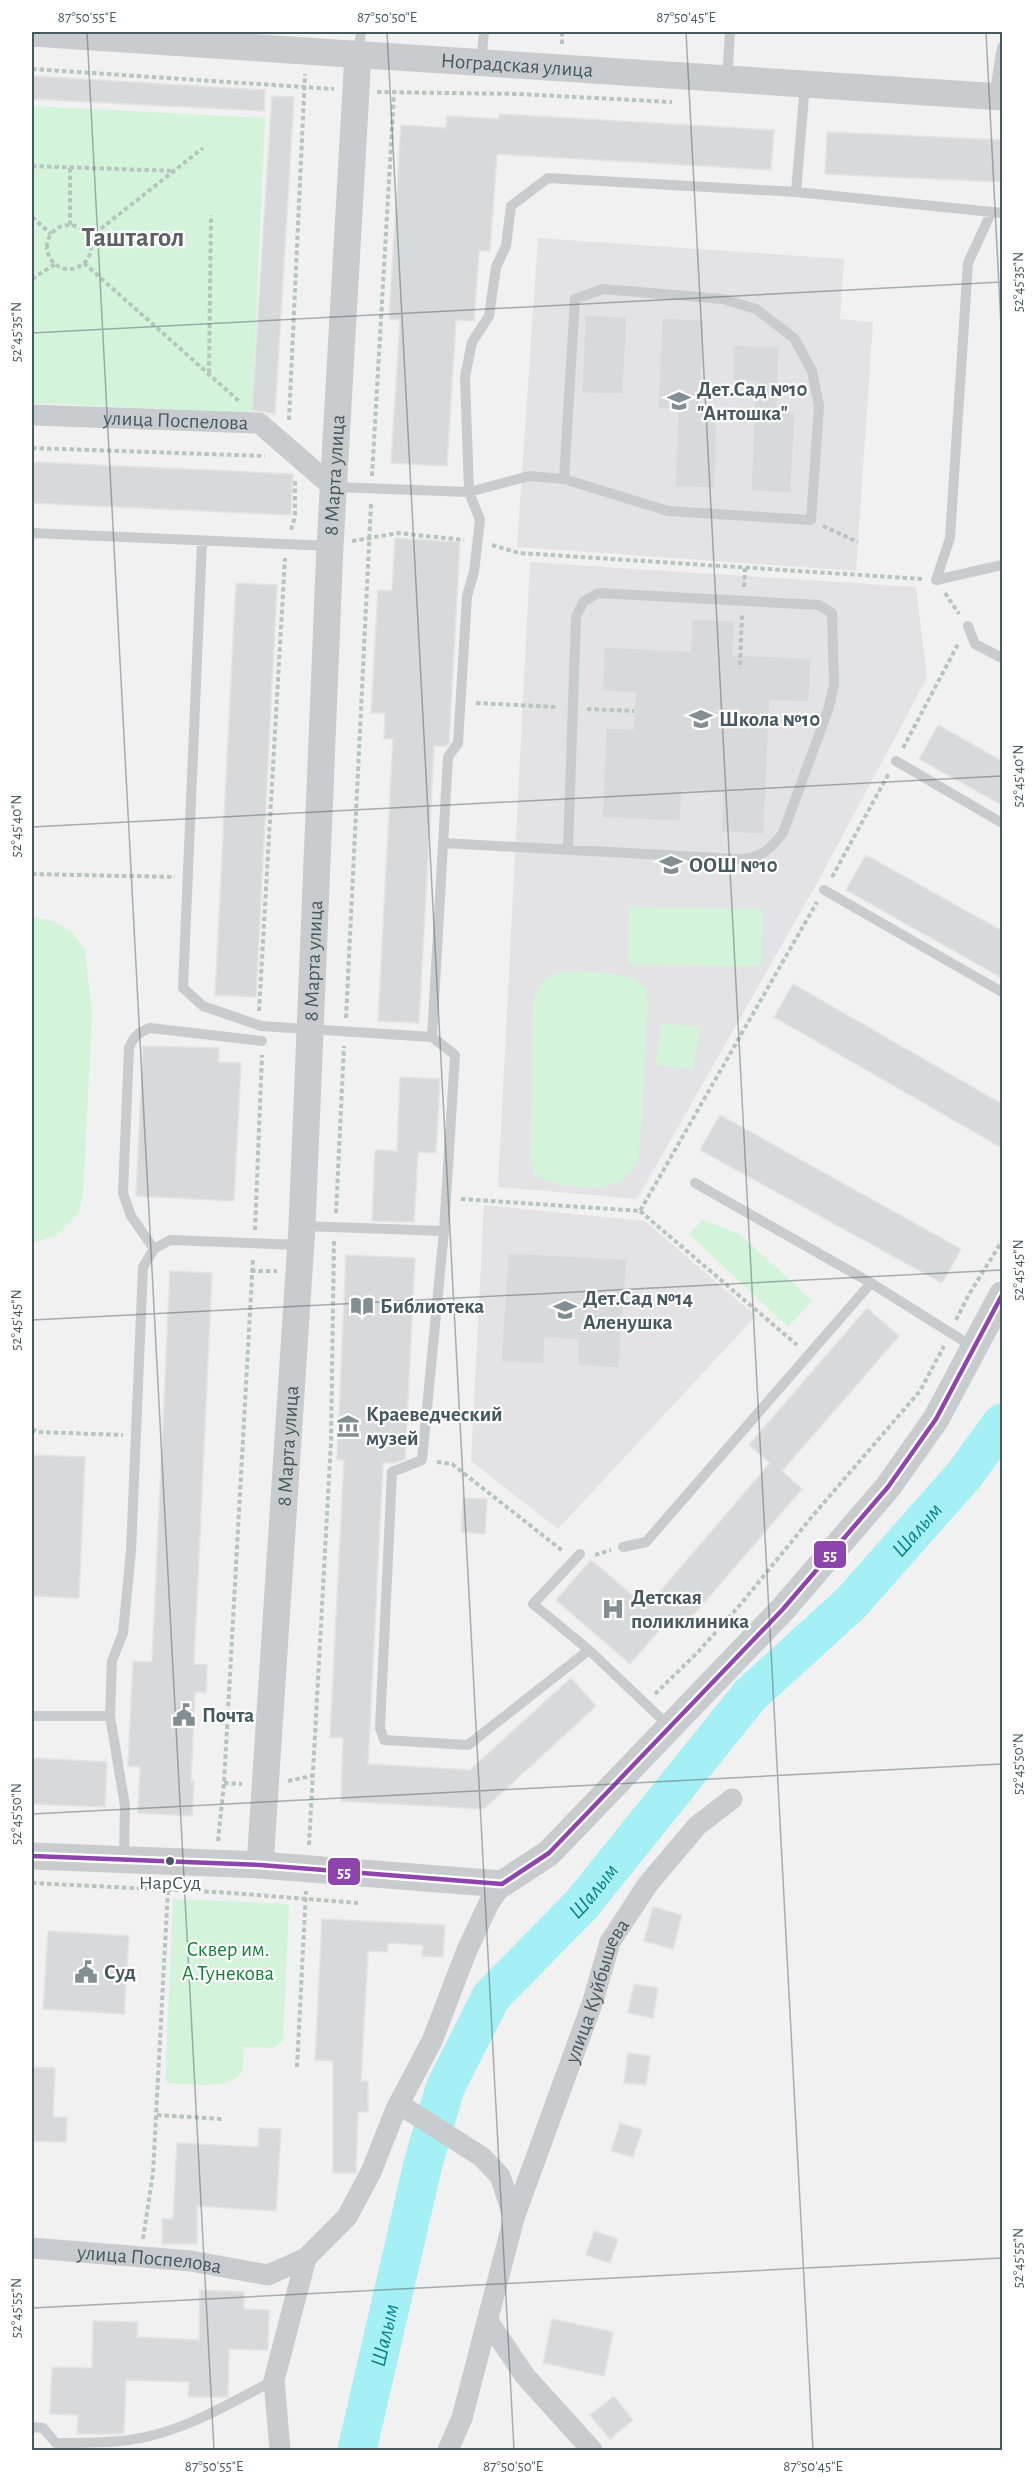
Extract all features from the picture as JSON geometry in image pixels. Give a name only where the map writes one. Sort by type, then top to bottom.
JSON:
[{"type":"street","name":"Ноградская улица","points":[[32,33],[359,43],[481,62],[998,96]]},
{"type":"street","name":"8 Марта улица","points":[[260,1865],[301,1235],[330,544],[359,43]]},
{"type":"street","name":"улица Поспелова","points":[[32,415],[259,423],[333,487]]},
{"type":"street","points":[[280,2451],[274,2380],[306,2258],[347,2217],[372,2172],[399,2104],[432,2041],[485,1912],[502,1884],[549,1853],[783,1609],[888,1486],[936,1419],[1002,1294]]},
{"type":"street","name":"улица Куйбышева","points":[[448,2451],[462,2418],[514,2218],[593,2001],[610,1942],[648,1884],[690,1834],[732,1800]]},
{"type":"street","points":[[32,1856],[260,1865],[502,1884]]},
{"type":"street","points":[[399,2104],[482,2157],[500,2176],[514,2218]]},
{"type":"street","name":"улица Поспелова","points":[[32,2248],[191,2261],[268,2275],[306,2258]]},
{"type":"street","points":[[488,2321],[525,2376],[592,2451]]},
{"type":"lane","points":[[481,62],[484,32]]},
{"type":"lane","points":[[727,79],[730,32]]},
{"type":"lane","points":[[998,96],[1002,47]]},
{"type":"lane","points":[[796,192],[805,84]]},
{"type":"lane","points":[[432,1037],[448,757],[458,742],[467,596],[474,572],[480,520],[469,492],[465,377],[472,342],[489,316],[496,267],[506,246],[511,206],[548,178],[796,192],[1002,213]]},
{"type":"lane","points":[[936,580],[950,538],[968,263],[991,213]]},
{"type":"lane","points":[[333,487],[469,492],[529,476],[564,479],[668,511],[811,520],[819,406],[812,371],[794,338],[756,309],[723,299],[603,289],[575,299],[564,479]]},
{"type":"lane","points":[[32,533],[202,542],[330,544]]},
{"type":"lane","points":[[202,542],[183,988],[203,1006],[261,1026],[432,1037],[455,1055],[447,1198],[422,1460],[392,1472],[380,1728],[384,1740],[468,1745],[589,1650]]},
{"type":"lane","points":[[936,580],[1002,565]]},
{"type":"lane","points":[[443,843],[738,859],[753,858],[771,849],[783,833],[828,710],[834,685],[832,613],[819,605],[598,593],[584,602],[576,617],[568,849]]},
{"type":"lane","points":[[968,626],[975,644],[1002,658]]},
{"type":"lane","points":[[896,761],[1002,823]]},
{"type":"lane","points":[[824,890],[1002,992]]},
{"type":"lane","points":[[154,1249],[131,1216],[123,1193],[129,1048],[132,1040],[142,1031],[150,1028],[262,1041]]},
{"type":"lane","points":[[695,1183],[871,1283],[973,1347]]},
{"type":"lane","points":[[124,1860],[125,1806],[110,1716],[112,1661],[123,1633],[131,1551],[143,1267],[154,1249],[170,1240],[255,1241],[301,1235],[335,1226],[444,1231]]},
{"type":"lane","points":[[623,1547],[646,1542],[871,1283]]},
{"type":"lane","points":[[577,1557],[534,1604],[589,1650],[671,1727]]},
{"type":"lane","points":[[32,1716],[110,1716]]},
{"type":"lane","points":[[32,2427],[43,2428],[56,2444],[122,2441],[170,2430],[207,2416],[274,2380]]},
{"type":"path","points":[[32,69],[394,93],[519,94],[675,102]]},
{"type":"path","points":[[261,1026],[259,1011],[268,838],[287,543],[295,518],[296,454],[288,415],[305,88]]},
{"type":"path","points":[[297,2067],[331,1441],[335,1226],[371,538],[371,488],[394,93]]},
{"type":"path","points":[[89,238],[203,148]]},
{"type":"path","points":[[32,166],[175,171]]},
{"type":"path","points":[[70,167],[70,225]]},
{"type":"path","points":[[209,374],[211,215]]},
{"type":"path","points":[[32,217],[51,234]]},
{"type":"path","points":[[70,225],[78,227],[89,238],[90,254],[84,263],[73,268],[60,267],[55,264],[47,248],[51,234],[57,229],[70,225]]},
{"type":"path","points":[[84,263],[243,405]]},
{"type":"path","points":[[32,279],[55,264]]},
{"type":"path","points":[[32,448],[266,456],[296,454]]},
{"type":"path","points":[[811,520],[858,542]]},
{"type":"path","points":[[330,544],[398,533],[477,541],[519,553],[936,580],[968,626],[824,890],[640,1211]]},
{"type":"path","points":[[460,702],[634,711]]},
{"type":"path","points":[[32,874],[188,877]]},
{"type":"path","points":[[214,1892],[224,1783],[251,1271],[255,1241],[262,1041]]},
{"type":"path","points":[[447,1198],[640,1211],[809,1354]]},
{"type":"path","points":[[645,1703],[698,1652],[740,1605],[815,1513],[920,1391],[968,1296],[1002,1242]]},
{"type":"path","points":[[32,1429],[37,1432],[136,1435]]},
{"type":"path","points":[[422,1460],[452,1464],[577,1557],[595,1555],[623,1547]]},
{"type":"path","points":[[32,1883],[168,1889],[358,1903]]},
{"type":"path","points":[[141,2257],[153,2173],[168,1889]]},
{"type":"path","points":[[157,2115],[222,2119]]},
{"type":"shaded area","points":[[538,238],[844,259],[840,319],[873,322],[856,571],[517,547]]},
{"type":"shaded area","name":"ООШ №10","points":[[530,562],[916,587],[927,678],[816,885],[637,1199],[498,1187]]},
{"type":"shaded area","points":[[484,1205],[645,1221],[756,1316],[558,1529],[471,1461]]},
{"type":"green space","points":[[32,106],[265,118],[252,413],[32,403]]},
{"type":"green space","points":[[629,907],[762,909],[761,966],[628,965]]},
{"type":"green space","points":[[32,917],[53,921],[72,932],[85,950],[92,1015],[83,1193],[79,1213],[56,1236],[32,1243]]},
{"type":"green space","points":[[564,971],[609,973],[621,976],[641,984],[647,993],[639,1159],[634,1168],[620,1182],[600,1188],[556,1185],[535,1175],[530,1160],[533,1002],[544,981]]},
{"type":"green space","points":[[661,1023],[699,1027],[694,1069],[656,1065]]},
{"type":"green space","points":[[703,1220],[740,1234],[812,1301],[788,1327],[689,1234]]},
{"type":"green space","name":"Сквер им. А.Тунекова","points":[[173,1899],[289,1904],[283,2041],[273,2048],[243,2047],[242,2071],[237,2078],[229,2082],[207,2085],[165,2083]]},
{"type":"building","points":[[32,76],[265,90],[264,111],[32,99]]},
{"type":"building","points":[[272,96],[294,97],[275,414],[252,410]]},
{"type":"building","points":[[499,114],[774,130],[771,170],[497,154],[490,251],[479,251],[474,321],[456,320],[447,466],[391,463],[400,320],[389,319],[401,125],[446,128],[447,116],[499,119]]},
{"type":"building","points":[[827,132],[1002,140],[1002,182],[825,174]]},
{"type":"building","points":[[585,315],[627,317],[623,394],[582,393]]},
{"type":"building","points":[[662,318],[704,320],[700,408],[717,409],[715,488],[675,487],[678,410],[658,408]]},
{"type":"building","points":[[733,345],[779,346],[777,412],[795,413],[791,493],[751,491],[755,382],[733,381]]},
{"type":"building","points":[[32,462],[293,474],[291,515],[32,503]]},
{"type":"building","points":[[395,538],[460,542],[449,743],[447,746],[434,746],[419,1023],[378,1021],[393,739],[384,739],[385,713],[371,713],[378,590],[392,591]]},
{"type":"building","points":[[236,583],[277,585],[256,997],[215,995]]},
{"type":"building","name":"Школа №10","points":[[692,619],[735,621],[733,655],[811,658],[809,702],[770,701],[764,834],[721,832],[723,792],[682,791],[680,821],[602,818],[606,728],[633,729],[635,693],[602,691],[604,647],[690,651]]},
{"type":"building","points":[[938,725],[1002,761],[1002,805],[919,759]]},
{"type":"building","points":[[866,855],[1002,931],[1002,978],[846,890]]},
{"type":"building","points":[[793,984],[1002,1104],[1002,1148],[774,1017]]},
{"type":"building","points":[[143,1046],[219,1048],[219,1062],[241,1063],[234,1201],[136,1196]]},
{"type":"building","points":[[400,1077],[440,1079],[436,1153],[418,1152],[414,1222],[372,1221],[375,1150],[397,1151]]},
{"type":"building","points":[[720,1115],[961,1249],[942,1283],[700,1150]]},
{"type":"building","name":"Дет.Сад №14 Аленушка","points":[[508,1253],[627,1259],[619,1368],[577,1366],[578,1340],[545,1338],[544,1364],[501,1362]]},
{"type":"building","points":[[346,1255],[415,1258],[405,1459],[383,1463],[368,1764],[470,1770],[571,1678],[596,1706],[484,1809],[341,1801],[343,1738],[330,1737],[344,1460],[337,1460]]},
{"type":"building","points":[[170,1271],[212,1273],[194,1664],[207,1665],[206,1693],[195,1692],[191,1781],[194,1781],[192,1816],[138,1813],[140,1767],[128,1766],[133,1661],[152,1662]]},
{"type":"building","points":[[867,1308],[899,1336],[782,1471],[802,1489],[683,1627],[671,1617],[630,1664],[556,1600],[591,1560],[632,1595],[637,1590],[651,1602],[770,1463],[749,1445]]},
{"type":"building","points":[[32,1455],[85,1457],[79,1598],[32,1596]]},
{"type":"building","points":[[463,1498],[487,1499],[485,1534],[461,1532]]},
{"type":"building","points":[[32,1758],[107,1762],[105,1807],[32,1804]]},
{"type":"building","points":[[653,1907],[682,1915],[673,1949],[644,1941]]},
{"type":"building","points":[[322,1919],[445,1925],[443,1957],[422,1956],[423,1945],[388,1943],[387,1952],[368,1951],[361,2081],[368,2081],[368,2112],[358,2112],[356,2173],[333,2173],[333,2061],[315,2060]]},
{"type":"building","name":"Суд","points":[[48,1931],[129,1936],[124,2014],[43,2009]]},
{"type":"building","points":[[634,1984],[658,1988],[653,2018],[628,2013]]},
{"type":"building","points":[[628,2053],[650,2056],[646,2085],[624,2083]]},
{"type":"building","points":[[32,2067],[55,2068],[53,2117],[67,2117],[66,2142],[32,2141]]},
{"type":"building","points":[[620,2123],[642,2130],[633,2157],[611,2151]]},
{"type":"building","points":[[259,2128],[281,2129],[276,2211],[197,2206],[197,2244],[162,2244],[162,2219],[173,2219],[177,2143],[258,2147]]},
{"type":"building","points":[[594,2231],[618,2239],[610,2263],[586,2255]]},
{"type":"building","points":[[200,2290],[244,2292],[244,2309],[269,2310],[268,2350],[229,2349],[228,2397],[188,2397],[189,2382],[126,2380],[124,2433],[77,2434],[78,2415],[50,2414],[52,2367],[92,2368],[93,2321],[138,2322],[137,2337],[199,2340]]},
{"type":"building","points":[[552,2319],[613,2332],[604,2376],[543,2363]]},
{"type":"building","points":[[614,2396],[633,2420],[610,2439],[590,2415]]},
{"type":"waterway","name":"Шалым","points":[[357,2450],[423,2164],[445,2088],[491,1997],[582,1904],[750,1695],[851,1603],[965,1474],[1002,1423]]},
{"type":"transit line","name":"55","points":[[32,1856],[260,1865],[502,1884],[549,1853],[783,1609],[888,1487],[936,1419],[1002,1295]]},
{"type":"place","name":"Дет.Сад №10 \"Антошка\"","points":[[679,401]]},
{"type":"place","name":"Школа №10","points":[[701,719]]},
{"type":"place","name":"ООШ №10","points":[[671,865]]},
{"type":"place","name":"Библиотека","points":[[362,1306]]},
{"type":"place","name":"Дет.Сад №14 Аленушка","points":[[565,1310]]},
{"type":"place","name":"Краеведческий музей","points":[[348,1426]]},
{"type":"place","name":"Детская поликлиника","points":[[613,1609]]},
{"type":"place","name":"Почта","points":[[184,1715]]},
{"type":"place","name":"НарСуд","points":[[170,1861]]},
{"type":"place","name":"Суд","points":[[86,1972]]},
{"type":"district","name":"Таштагол","points":[[133,237]]}]
